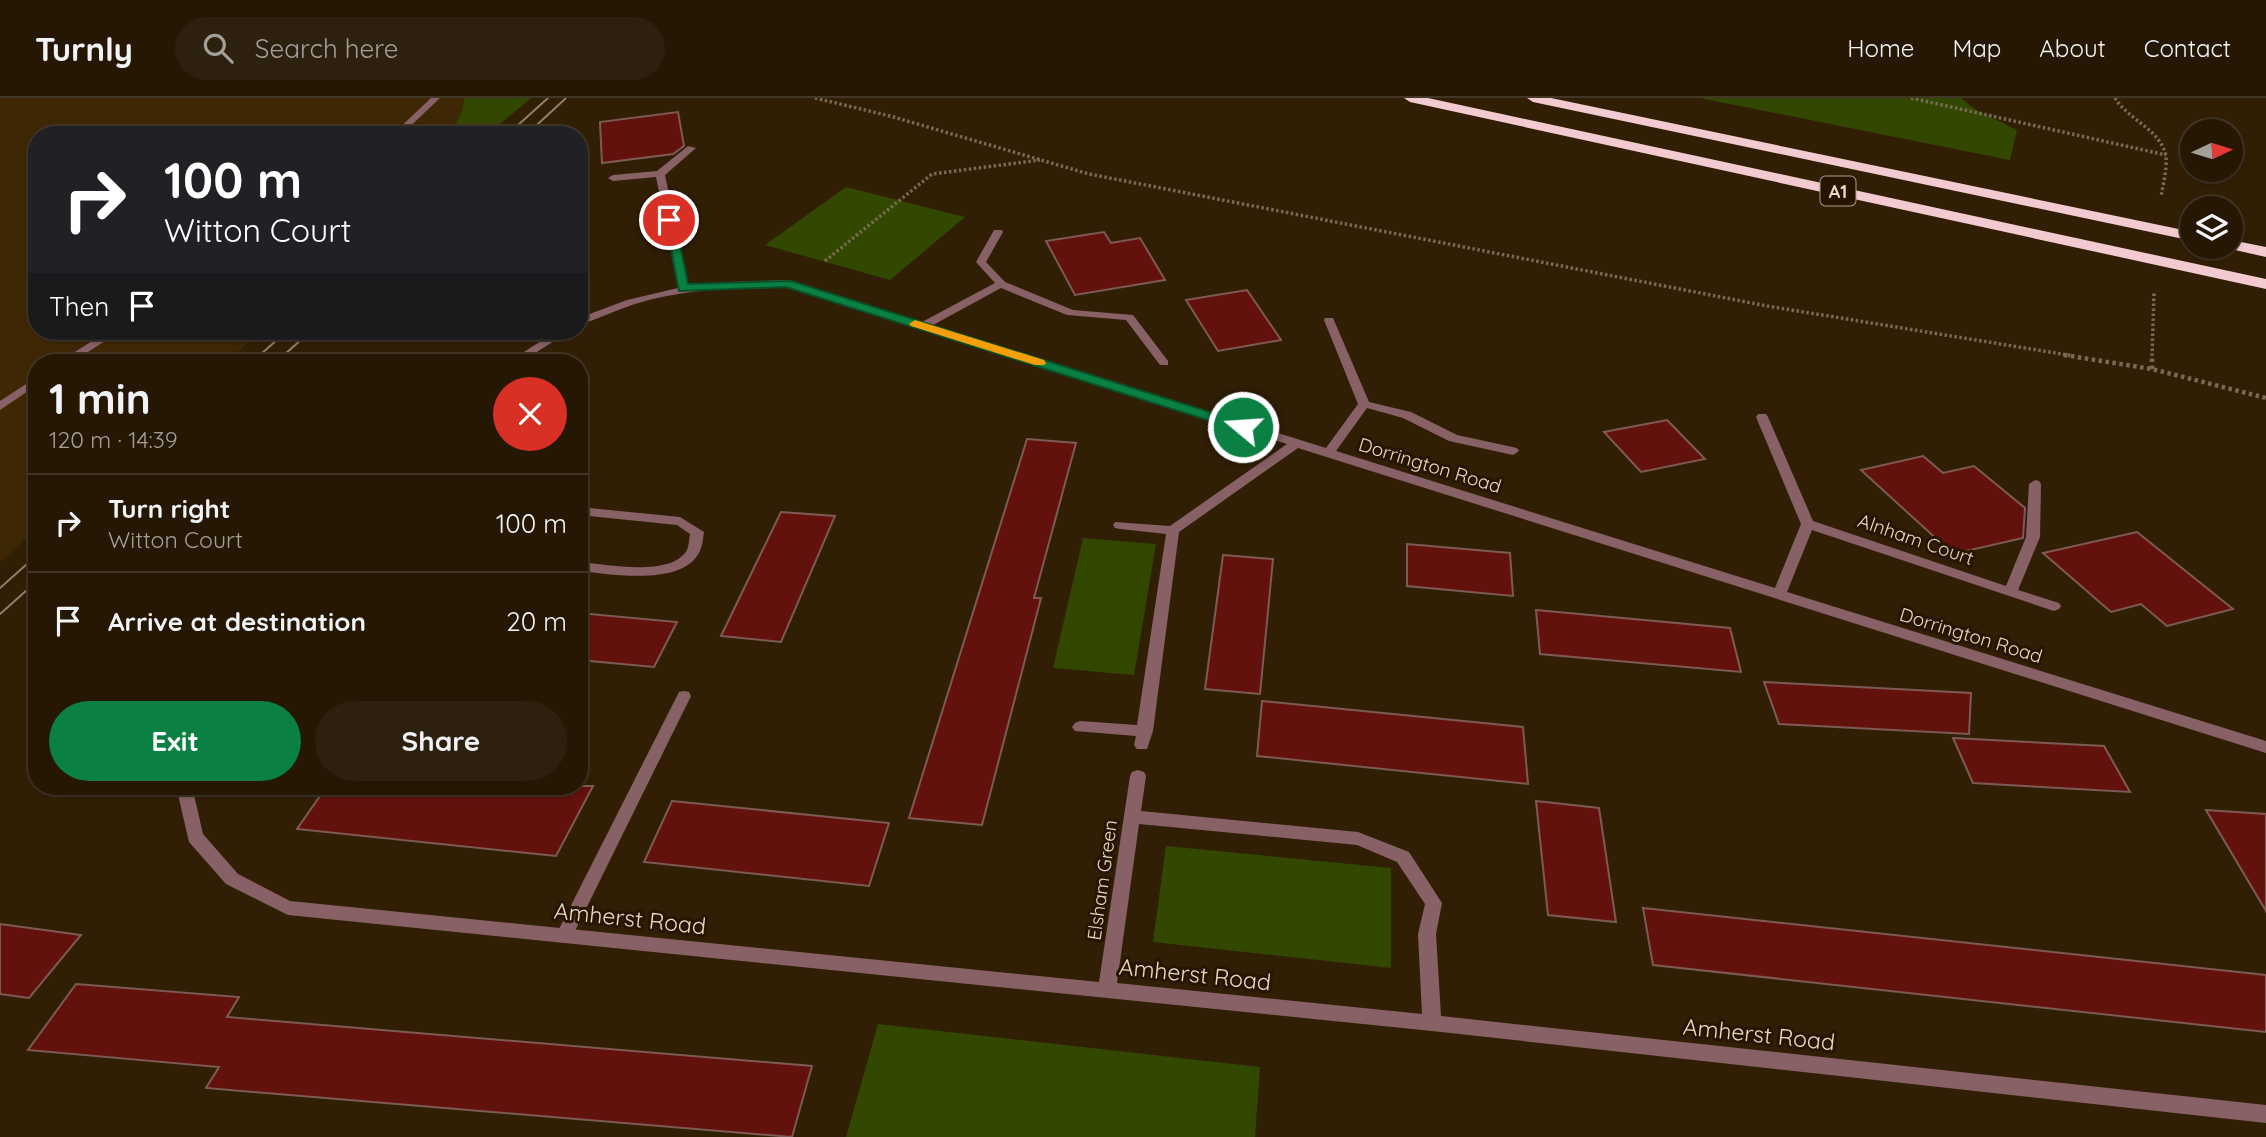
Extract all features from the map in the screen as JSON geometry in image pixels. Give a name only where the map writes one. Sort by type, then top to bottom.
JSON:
[{"type":"highway","name":"A1","points":[[1410,98],[2266,284]]},
{"type":"highway","name":"A1","points":[[1533,98],[2180,234]]},
{"type":"highway","points":[[2243,247],[2266,252]]},
{"type":"street","points":[[406,126],[436,98]]},
{"type":"street","points":[[613,178],[660,174],[691,148]]},
{"type":"street","points":[[660,174],[683,288]]},
{"type":"street","points":[[998,232],[981,262],[1001,284],[1071,313],[1129,317],[1164,363]]},
{"type":"street","name":"Dorrington Road","points":[[588,318],[636,299],[683,288],[737,284],[794,286],[2266,747]]},
{"type":"street","points":[[923,326],[1001,284]]},
{"type":"street","points":[[1329,320],[1364,404]]},
{"type":"street","points":[[78,354],[101,340]]},
{"type":"street","points":[[525,354],[549,340]]},
{"type":"street","points":[[0,406],[28,386]]},
{"type":"street","points":[[1364,404],[1408,415],[1453,438],[1513,451]]},
{"type":"street","points":[[1328,453],[1364,404]]},
{"type":"street","points":[[1762,417],[1808,524],[1779,595]]},
{"type":"street","points":[[1120,525],[1173,530],[1297,443]]},
{"type":"street","points":[[2011,592],[2033,537],[2035,485]]},
{"type":"street","points":[[588,512],[680,521],[697,533],[698,545],[687,560],[661,571],[588,567]]},
{"type":"street","name":"Alnham Court","points":[[1808,524],[2054,606]]},
{"type":"street","points":[[1080,727],[1143,738],[1173,530]]},
{"type":"street","points":[[564,936],[684,696]]},
{"type":"street","name":"Elsham Green","points":[[1107,989],[1138,776]]},
{"type":"street","name":"Amherst Road","points":[[186,795],[195,837],[232,878],[288,908],[1107,989],[2266,1114]]},
{"type":"street","points":[[1132,817],[1358,839],[1402,857],[1434,903],[1427,934],[1432,1023]]},
{"type":"path","points":[[816,98],[890,116],[1089,174],[1767,306],[2152,369],[2266,398]]},
{"type":"path","points":[[1910,98],[2166,156]]},
{"type":"path","points":[[2115,98],[2120,110],[2158,137],[2166,156],[2163,174]]},
{"type":"path","points":[[794,286],[932,174],[1042,160]]},
{"type":"path","points":[[2152,369],[2155,324],[2153,311]]},
{"type":"shaded area","points":[[0,98],[464,98],[462,111],[454,126],[28,126],[28,340],[252,340],[235,354],[28,354],[28,537],[0,562]]},
{"type":"green space","points":[[464,98],[531,98],[498,126],[454,126],[462,111]]},
{"type":"green space","points":[[1700,98],[1961,98],[1976,110],[2017,130],[2010,160]]},
{"type":"green space","points":[[846,187],[965,217],[890,280],[765,245]]},
{"type":"green space","points":[[1083,538],[1156,544],[1134,675],[1053,668]]},
{"type":"green space","points":[[1166,846],[1391,868],[1391,968],[1153,942]]},
{"type":"green space","points":[[878,1024],[1260,1067],[1255,1137],[846,1137]]},
{"type":"building","points":[[678,112],[684,146],[673,154],[602,163],[600,122]]},
{"type":"building","points":[[1104,232],[1111,243],[1140,238],[1165,280],[1075,295],[1046,241]]},
{"type":"building","points":[[1247,290],[1281,340],[1218,351],[1186,300]]},
{"type":"building","points":[[1667,420],[1705,459],[1641,472],[1604,432]]},
{"type":"building","points":[[1027,439],[1076,443],[1034,598],[1041,598],[982,825],[909,818]]},
{"type":"building","points":[[1923,456],[1943,473],[1974,466],[2025,508],[2023,538],[1953,554],[1861,470]]},
{"type":"building","points":[[781,512],[835,516],[781,642],[721,636]]},
{"type":"building","points":[[2137,532],[2233,609],[2167,626],[2141,604],[2111,612],[2043,553]]},
{"type":"building","points":[[1407,544],[1510,553],[1513,596],[1407,586]]},
{"type":"building","points":[[1223,555],[1273,559],[1260,694],[1205,689]]},
{"type":"building","points":[[1536,610],[1730,628],[1741,672],[1540,654]]},
{"type":"building","points":[[588,614],[677,622],[654,667],[588,661]]},
{"type":"building","points":[[1764,682],[1971,693],[1969,734],[1779,724]]},
{"type":"building","points":[[1262,701],[1523,727],[1528,784],[1257,756]]},
{"type":"building","points":[[1953,738],[2104,746],[2130,792],[1973,783]]},
{"type":"building","points":[[588,786],[593,786],[556,856],[297,829],[321,795],[588,795]]},
{"type":"building","points":[[672,801],[889,823],[869,886],[644,862]]},
{"type":"building","points":[[1536,801],[1599,808],[1616,922],[1548,915]]},
{"type":"building","points":[[2206,810],[2266,814],[2266,911]]},
{"type":"building","points":[[1643,908],[2266,975],[2266,1032],[1653,965]]},
{"type":"building","points":[[0,924],[81,935],[29,998],[0,994]]},
{"type":"building","points":[[76,984],[239,997],[227,1017],[812,1066],[792,1137],[206,1088],[219,1067],[28,1050]]},
{"type":"tram line","points":[[517,126],[548,98]]},
{"type":"tram line","points":[[536,126],[566,98]]},
{"type":"tram line","points":[[261,354],[277,340]]},
{"type":"tram line","points":[[285,354],[301,340]]},
{"type":"tram line","points":[[0,588],[28,563]]},
{"type":"tram line","points":[[0,614],[28,589]]},
{"type":"slow traffic","points":[[915,324],[1040,363]]},
{"type":"route","points":[[669,220],[683,288],[787,284],[1243,427]]}]
